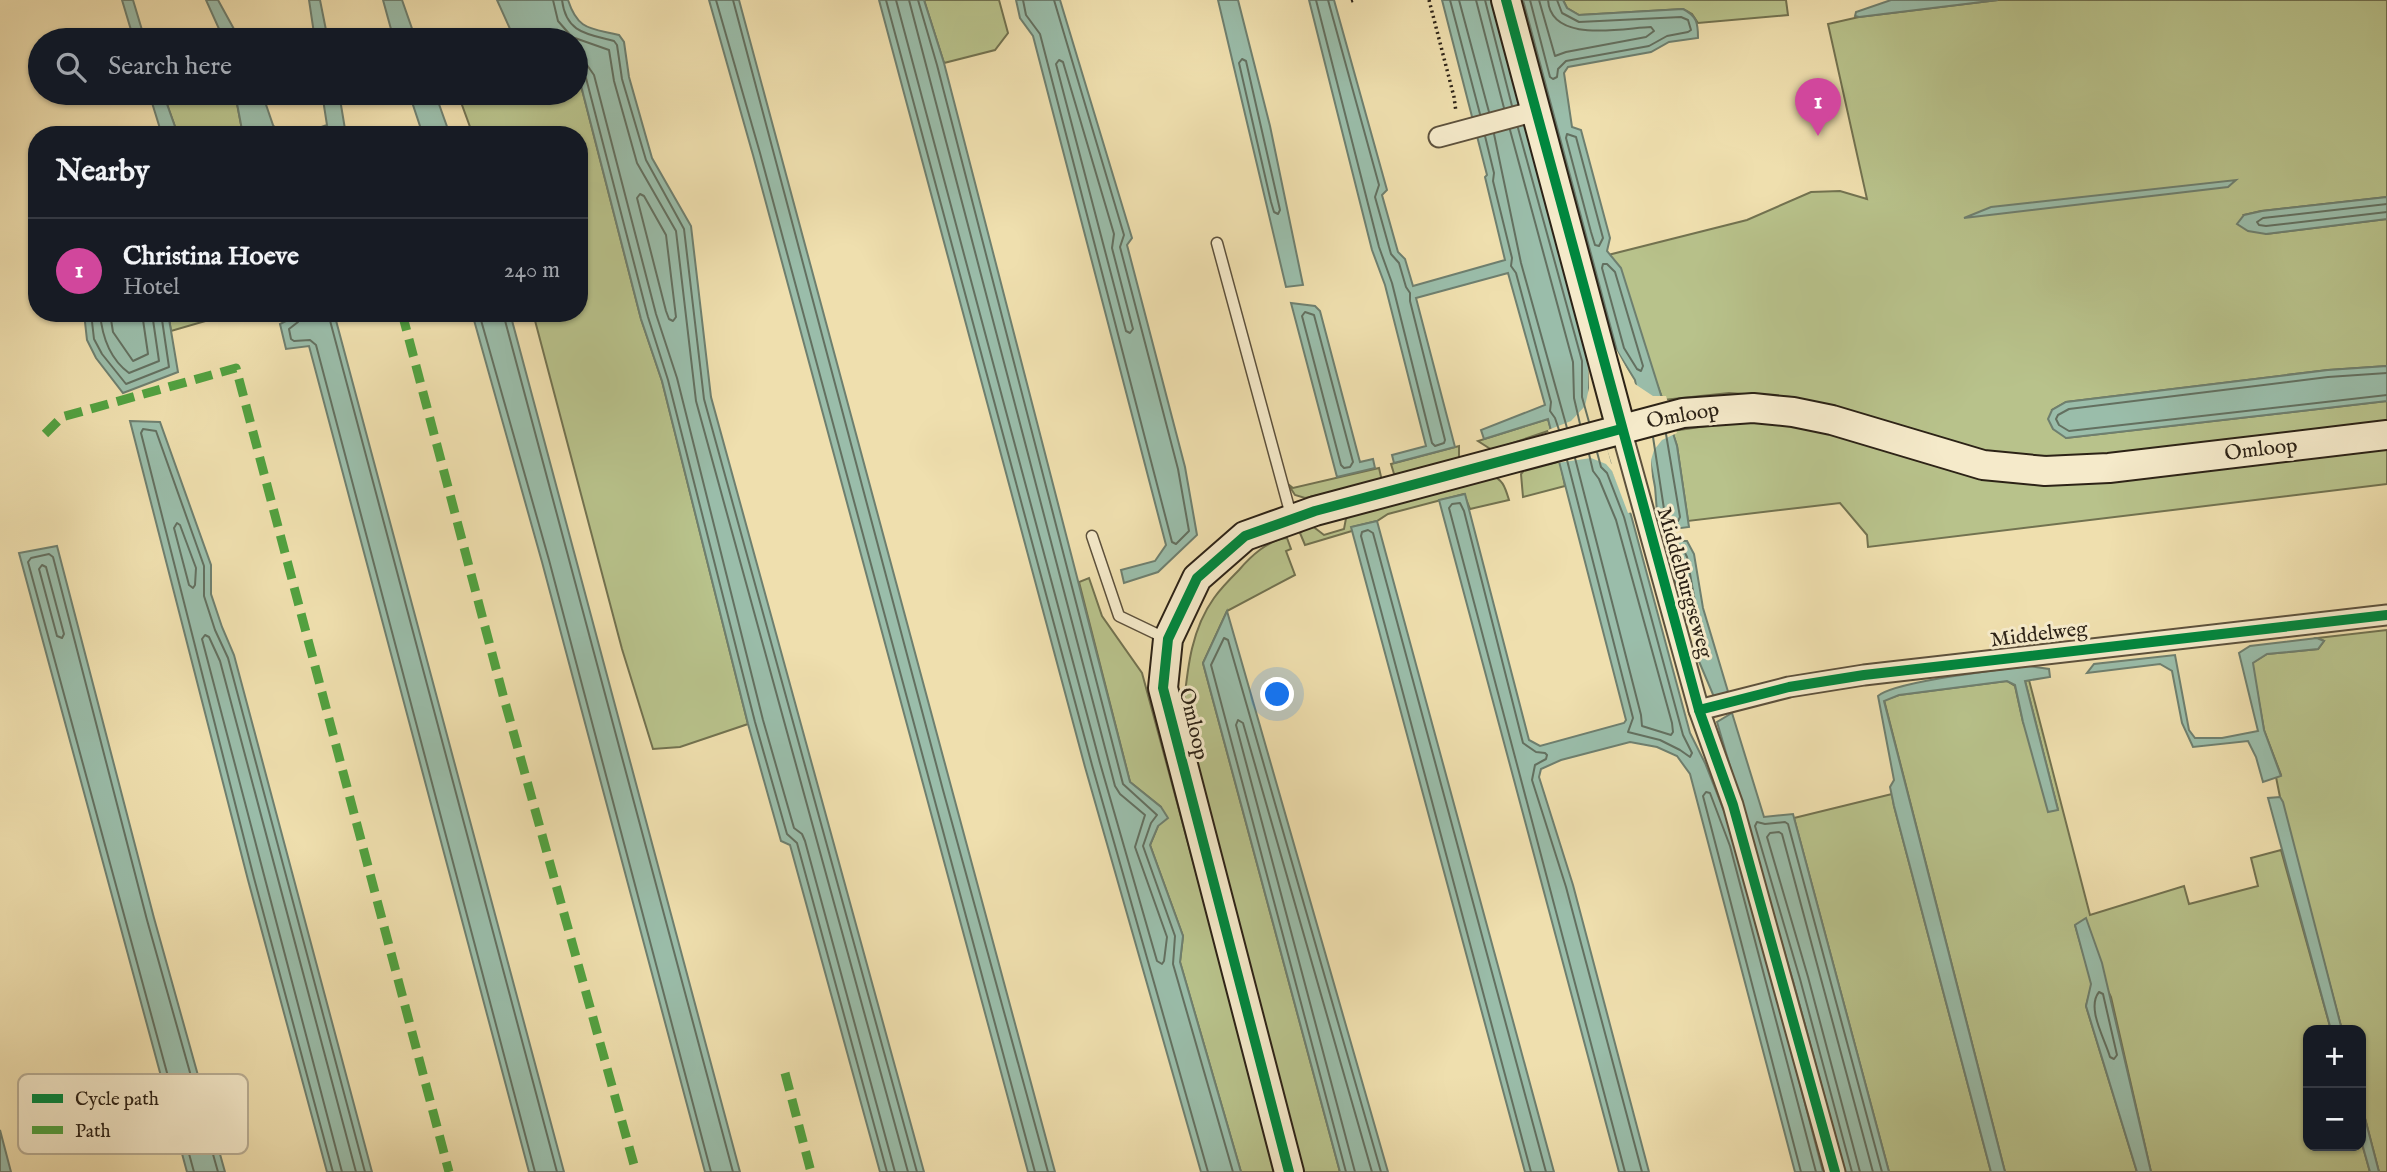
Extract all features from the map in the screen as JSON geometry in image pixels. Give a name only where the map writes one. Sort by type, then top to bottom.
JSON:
[{"type":"street","name":"Middelburgseweg","points":[[1506,0],[1699,710],[1733,805],[1835,1172]]},
{"type":"street","points":[[1439,137],[1536,111]]},
{"type":"street","name":"Omloop","points":[[1289,1172],[1163,688],[1168,639],[1197,578],[1245,536],[1315,511],[1683,413],[1753,408],[1793,412],[1832,420],[1983,465],[2045,471],[2109,468],[2387,435]]},
{"type":"street","name":"Middelweg","points":[[1699,710],[1789,687],[1864,675],[2387,615]]},
{"type":"lane","points":[[1217,243],[1292,519]]},
{"type":"lane","points":[[1092,536],[1119,616],[1168,639]]},
{"type":"path","points":[[1429,0],[1465,130]]},
{"type":"green space","points":[[924,0],[999,0],[1008,33],[995,50],[944,63]]},
{"type":"green space","points":[[1563,0],[1786,0],[1788,15],[1698,23],[1692,14],[1683,9],[1579,15],[1567,8]]},
{"type":"green space","points":[[1998,0],[2387,0],[2387,197],[2244,215],[2266,234],[2387,219],[2387,366],[2328,370],[2066,402],[2052,410],[2066,438],[2387,401],[2387,426],[2067,461],[1989,455],[1791,397],[1729,393],[1663,400],[1608,255],[1747,220],[1811,192],[1840,191],[1867,199],[1828,24],[1859,17]]},
{"type":"green space","points":[[167,105],[237,105],[241,126],[175,126]]},
{"type":"green space","points":[[462,105],[586,105],[641,319],[662,381],[748,724],[680,747],[653,749],[622,649],[535,322],[588,322],[588,126],[470,126]]},
{"type":"green space","points":[[170,322],[202,322],[171,331]]},
{"type":"green space","points":[[1548,419],[1551,430],[1492,450],[1478,441]]},
{"type":"green space","points":[[1728,423],[1771,423],[1814,428],[1945,467],[2387,448],[2387,484],[1868,547],[1867,535],[1840,503],[1688,521],[1677,446],[1672,431]]},
{"type":"green space","points":[[1459,446],[1459,459],[1395,477],[1391,464]]},
{"type":"green space","points":[[1548,461],[1549,464],[1560,461],[1565,486],[1523,497],[1521,474],[1528,466]]},
{"type":"green space","points":[[1379,468],[1382,481],[1305,498],[1295,495],[1288,484],[1293,488]]},
{"type":"green space","points":[[1490,475],[1503,484],[1509,500],[1470,509],[1464,494],[1388,514],[1377,521],[1352,527],[1352,531],[1305,545],[1300,533],[1311,525],[1324,535],[1344,529],[1347,513]]},
{"type":"green space","points":[[1287,538],[1291,549],[1286,551],[1295,575],[1227,611],[1203,663],[1340,1172],[1302,1172],[1182,721],[1190,657],[1205,612],[1223,587],[1254,554],[1273,542]]},
{"type":"green space","points":[[1089,578],[1102,616],[1142,673],[1277,1172],[1241,1172],[1180,962],[1183,936],[1150,845],[1158,826],[1161,807],[1130,782],[1079,582]]},
{"type":"green space","points":[[2387,630],[2387,1172],[2379,1172],[2366,1122],[2366,1025],[2341,1025],[2280,797],[2276,777],[2281,775],[2264,730],[2252,663],[2267,654],[2318,649],[2324,641],[2317,638]]},
{"type":"green space","points":[[2029,680],[2090,915],[2184,886],[2189,904],[2258,886],[2251,858],[2281,850],[2330,1025],[2303,1025],[2303,1151],[2364,1151],[2370,1172],[2151,1172],[2111,997],[2075,925],[2092,984],[2086,1006],[2137,1172],[2005,1172],[1884,700],[1899,695],[2007,681],[2015,686],[2023,722],[2058,810],[2025,681]]},
{"type":"green space","points":[[1892,794],[1991,1172],[1889,1172],[1794,818]]},
{"type":"water","points":[[122,0],[133,0],[141,28],[130,28]]},
{"type":"water","points":[[206,0],[218,0],[233,28],[219,28]]},
{"type":"water","points":[[309,0],[320,0],[326,28],[313,28]]},
{"type":"water","points":[[383,0],[402,0],[412,28],[391,28]]},
{"type":"water","points":[[497,0],[568,0],[581,23],[593,29],[619,35],[624,42],[629,77],[652,158],[691,226],[711,397],[924,1172],[880,1172],[790,845],[781,841],[748,724],[662,381],[641,319],[586,105],[588,28],[510,28]]},
{"type":"water","points":[[709,0],[739,0],[1055,1172],[1028,1172]]},
{"type":"water","points":[[879,0],[924,0],[944,63],[1130,782],[1161,807],[1168,818],[1158,826],[1150,845],[1183,936],[1180,962],[1241,1172],[1201,1172],[1085,767]]},
{"type":"water","points":[[1016,0],[1060,0],[1132,238],[1127,245],[1185,467],[1197,535],[1158,572],[1124,583],[1121,570],[1155,561],[1166,545],[1033,36],[1020,18]]},
{"type":"water","points":[[1218,0],[1238,0],[1270,126],[1303,285],[1286,287]]},
{"type":"water","points":[[1309,0],[1334,0],[1387,190],[1382,195],[1398,252],[1405,259],[1413,286],[1505,260],[1485,177],[1487,175],[1442,0],[1491,0],[1589,360],[1589,396],[1612,468],[1631,515],[1690,733],[1705,763],[1737,844],[1823,1172],[1795,1172],[1690,774],[1677,756],[1657,747],[1630,742],[1561,760],[1541,769],[1539,777],[1573,885],[1649,1172],[1619,1172],[1439,500],[1465,494],[1529,740],[1540,746],[1624,723],[1626,720],[1548,419],[1484,439],[1481,430],[1545,405],[1508,273],[1416,298],[1455,447],[1394,463],[1392,455],[1426,446],[1385,285],[1372,250]]},
{"type":"water","points":[[1523,0],[1563,0],[1567,8],[1579,15],[1683,9],[1694,17],[1697,24],[1698,38],[1669,42],[1651,52],[1568,67],[1564,73],[1572,127],[1581,130],[1610,238],[1607,251],[1621,268],[1677,446],[1689,527],[1666,530],[1657,512],[1655,487],[1635,380],[1617,351]]},
{"type":"water","points":[[1891,0],[1998,0],[1855,16],[1856,12]]},
{"type":"water","points":[[153,105],[167,105],[175,126],[159,126]]},
{"type":"water","points":[[237,105],[266,105],[274,126],[241,126]]},
{"type":"water","points":[[324,105],[341,105],[344,126],[324,126],[327,125]]},
{"type":"water","points":[[413,105],[439,105],[447,126],[420,126]]},
{"type":"water","points":[[2236,180],[2228,187],[1964,218],[1991,207]]},
{"type":"water","points":[[2387,197],[2387,219],[2266,234],[2248,231],[2237,224],[2244,215],[2262,211]]},
{"type":"water","points":[[1291,303],[1315,306],[1320,311],[1360,462],[1373,459],[1375,468],[1337,477]]},
{"type":"water","points":[[85,322],[170,322],[178,372],[123,393],[96,358],[87,340]]},
{"type":"water","points":[[336,322],[564,1172],[529,1172],[309,346],[286,349],[280,324]]},
{"type":"water","points":[[475,322],[512,322],[740,1172],[705,1172],[542,562]]},
{"type":"water","points":[[2387,366],[2387,401],[2066,438],[2053,429],[2048,419],[2052,410],[2066,402],[2328,370]]},
{"type":"water","points":[[130,421],[160,422],[211,565],[211,594],[234,655],[372,1172],[327,1172],[248,880]]},
{"type":"water","points":[[1377,521],[1554,1172],[1525,1172],[1351,527]]},
{"type":"water","points":[[1677,541],[1687,541],[1694,554],[1703,608],[1729,695],[1714,697],[1698,659],[1699,647],[1691,617],[1681,607],[1668,557],[1667,546]]},
{"type":"water","points":[[57,546],[198,1074],[160,1074],[19,553]]},
{"type":"water","points":[[1227,611],[1388,1172],[1340,1172],[1203,663]]},
{"type":"water","points":[[2317,638],[2324,641],[2318,649],[2267,654],[2253,663],[2264,730],[2281,776],[2263,782],[2248,741],[2193,747],[2182,723],[2172,671],[2160,664],[2087,673],[2094,664],[2175,655],[2189,730],[2195,738],[2222,738],[2258,731],[2239,653],[2250,646]]},
{"type":"water","points":[[2028,666],[2049,669],[2050,677],[2025,681],[2058,810],[2048,812],[2015,685],[2007,681],[1899,695],[1884,701],[2005,1172],[1991,1172],[1894,806],[1890,787],[1894,780],[1878,696],[1926,681]]},
{"type":"water","points":[[1732,713],[1764,817],[1793,814],[1889,1172],[1845,1172],[1793,981],[1717,722]]},
{"type":"water","points":[[2280,797],[2283,802],[2341,1025],[2330,1025],[2268,798]]},
{"type":"water","points":[[2086,918],[2102,963],[2151,1172],[2137,1172],[2086,1006],[2091,984],[2075,925]]},
{"type":"water","points":[[2366,1122],[2379,1172],[2370,1172],[2364,1151]]},
{"type":"water","points":[[0,1130],[11,1172],[0,1172]]},
{"type":"water","points":[[182,1154],[220,1154],[225,1172],[187,1172]]},
{"type":"pier","points":[[1610,338],[1635,384],[1653,396],[1666,396],[1677,433],[1662,440],[1654,450],[1651,460],[1653,506],[1631,381],[1614,352]]},
{"type":"pier","points":[[1588,355],[1593,360],[1593,396],[1611,463],[1634,512],[1628,513],[1612,471],[1606,464],[1591,458],[1557,463],[1548,430],[1571,421],[1585,406],[1589,388]]},
{"type":"marked path","points":[[404,322],[503,695],[636,1172]]},
{"type":"marked path","points":[[45,434],[62,417],[236,368],[449,1172]]},
{"type":"marked path","points":[[785,1073],[811,1172]]},
{"type":"cycle path","points":[[1506,0],[1699,710],[1733,805],[1835,1172]]},
{"type":"cycle path","points":[[1289,1172],[1163,688],[1168,639],[1197,578],[1245,536],[1315,511],[1621,429]]},
{"type":"cycle path","points":[[1699,710],[1789,687],[1864,675],[2387,615]]},
{"type":"place","name":"Christina Hoeve","points":[[1818,136]]}]
